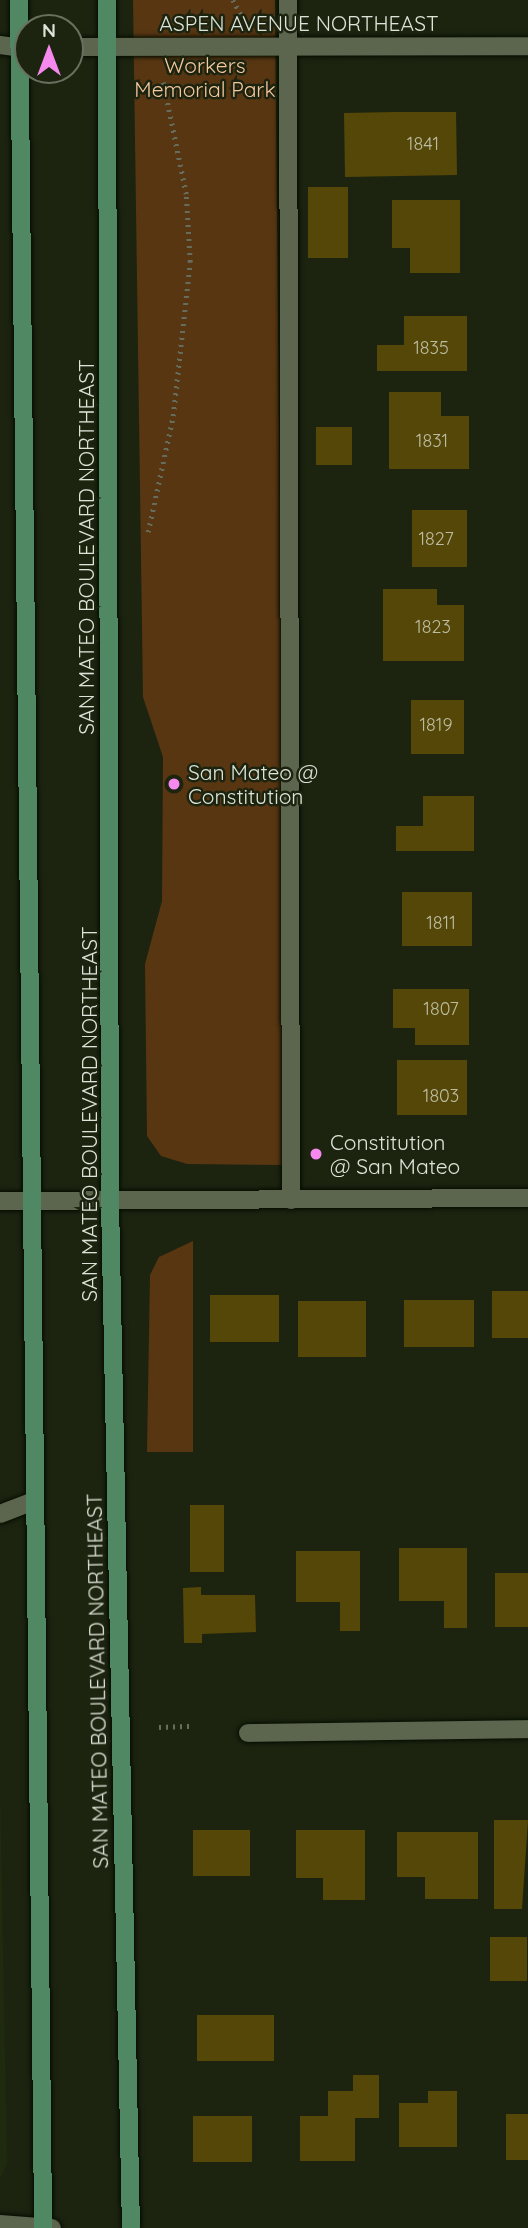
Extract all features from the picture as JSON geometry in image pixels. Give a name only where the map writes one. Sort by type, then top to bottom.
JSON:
[{"type":"main road","name":"SAN MATEO BOULEVARD NORTHEAST","points":[[107,0],[110,1202],[131,2228]]},
{"type":"main road","points":[[24,84],[34,1501],[46,2227]]},
{"type":"street","points":[[288,0],[291,1200]]},
{"type":"street","name":"ASPEN AVENUE NORTHEAST","points":[[84,47],[528,46]]},
{"type":"street","points":[[0,1201],[528,1198]]},
{"type":"street","points":[[0,1514],[34,1501]]},
{"type":"street","points":[[248,1733],[528,1729]]},
{"type":"street","points":[[0,2224],[46,2227]]},
{"type":"path","points":[[233,0],[242,16]]},
{"type":"path","points":[[148,532],[173,416],[190,262],[186,194],[163,82]]},
{"type":"path","points":[[159,1727],[192,1726]]},
{"type":"shaded area","points":[[0,1785],[7,2164],[0,2179]]},
{"type":"green space","name":"Workers Memorial Park","points":[[133,0],[275,0],[286,1165],[187,1164],[161,1156],[147,1136],[145,964],[162,901],[163,757],[143,697]]},
{"type":"green space","points":[[193,1241],[193,1452],[147,1452],[150,1275],[159,1257]]},
{"type":"building","points":[[456,112],[457,175],[345,177],[344,113]]},
{"type":"building","points":[[308,187],[348,187],[348,258],[308,258]]},
{"type":"building","points":[[392,200],[460,200],[460,273],[410,273],[410,248],[392,248]]},
{"type":"building","points":[[404,316],[467,316],[467,371],[377,371],[377,345],[404,345]]},
{"type":"building","points":[[389,392],[441,392],[441,416],[469,416],[469,469],[389,469]]},
{"type":"building","points":[[316,427],[352,427],[352,465],[316,465]]},
{"type":"building","points":[[412,510],[467,510],[467,567],[412,567]]},
{"type":"building","points":[[383,589],[437,589],[437,605],[464,605],[464,661],[383,661]]},
{"type":"building","points":[[411,700],[464,700],[464,754],[411,754]]},
{"type":"building","points":[[423,796],[474,796],[474,851],[396,851],[396,826],[423,826]]},
{"type":"building","points":[[402,892],[472,892],[472,946],[402,946]]},
{"type":"building","points":[[393,989],[469,989],[469,1045],[415,1045],[415,1028],[393,1028]]},
{"type":"building","points":[[397,1060],[467,1060],[467,1115],[397,1115]]},
{"type":"building","points":[[492,1291],[528,1291],[528,1338],[492,1338]]},
{"type":"building","points":[[210,1295],[279,1295],[279,1342],[210,1342]]},
{"type":"building","points":[[404,1300],[474,1300],[474,1347],[404,1347]]},
{"type":"building","points":[[298,1301],[366,1301],[366,1357],[298,1357]]},
{"type":"building","points":[[190,1505],[224,1505],[224,1572],[190,1572]]},
{"type":"building","points":[[399,1548],[467,1548],[467,1628],[444,1628],[444,1601],[399,1601]]},
{"type":"building","points":[[296,1551],[360,1551],[360,1631],[340,1631],[340,1602],[296,1602]]},
{"type":"building","points":[[495,1573],[528,1573],[528,1627],[495,1627]]},
{"type":"building","points":[[201,1587],[201,1595],[255,1595],[256,1632],[202,1634],[202,1643],[184,1643],[183,1588]]},
{"type":"building","points":[[494,1820],[528,1820],[522,1909],[494,1909]]},
{"type":"building","points":[[193,1830],[250,1830],[250,1876],[193,1876]]},
{"type":"building","points":[[296,1830],[365,1830],[365,1900],[323,1900],[323,1878],[296,1878]]},
{"type":"building","points":[[397,1832],[478,1832],[478,1899],[425,1899],[425,1877],[397,1877]]},
{"type":"building","points":[[490,1937],[527,1937],[527,1981],[490,1981]]},
{"type":"building","points":[[197,2015],[274,2015],[274,2061],[197,2061]]},
{"type":"building","points":[[353,2075],[379,2075],[379,2118],[355,2118],[355,2161],[300,2161],[300,2116],[328,2116],[328,2091],[353,2091]]},
{"type":"building","points":[[428,2091],[457,2091],[457,2147],[399,2147],[399,2103],[428,2103]]},
{"type":"building","points":[[506,2114],[528,2114],[528,2160],[506,2160]]},
{"type":"building","points":[[193,2116],[252,2116],[252,2162],[193,2162]]},
{"type":"place","name":"San Mateo @ Constitution","points":[[174,784]]},
{"type":"place","name":"Constitution @ San Mateo","points":[[316,1154]]}]
